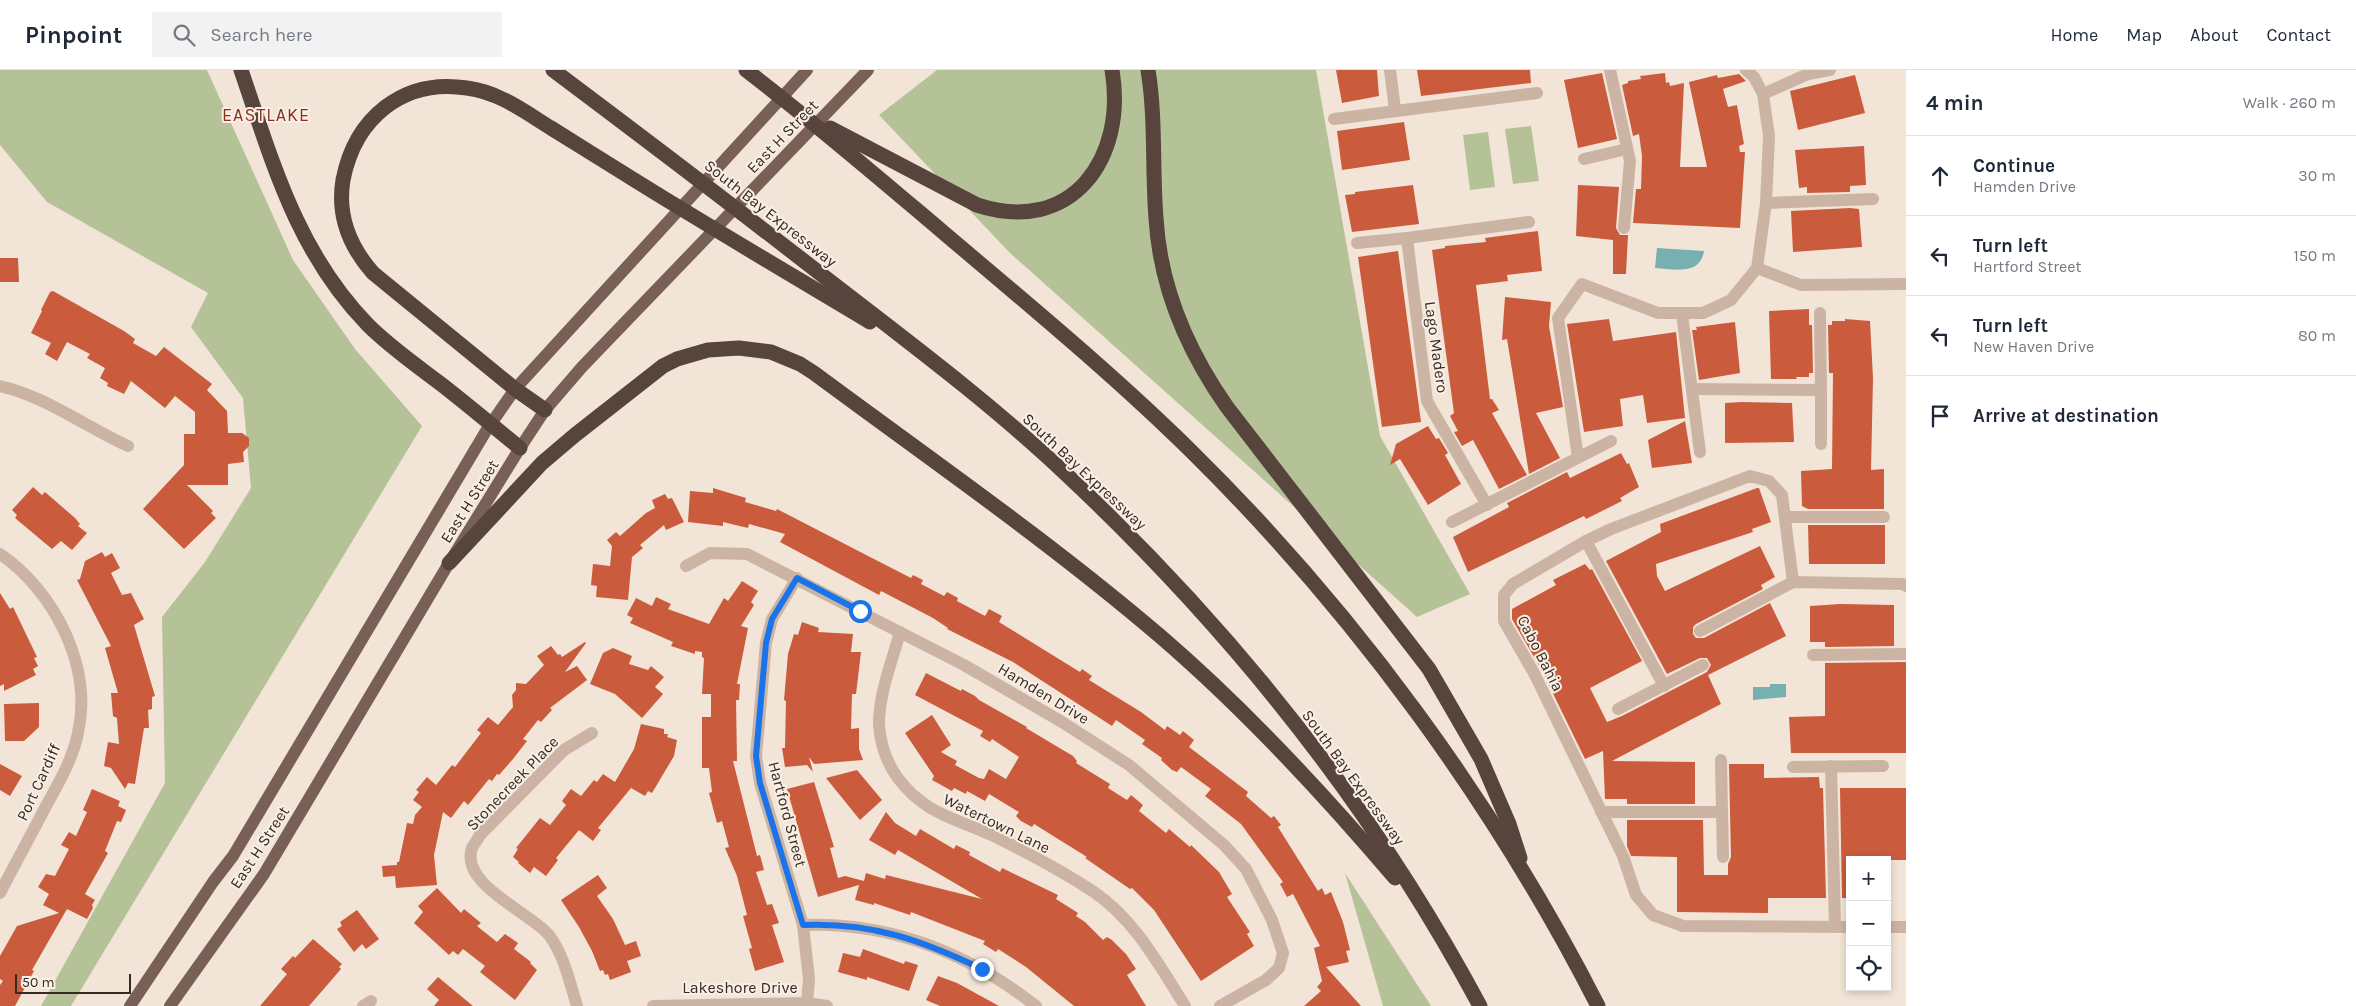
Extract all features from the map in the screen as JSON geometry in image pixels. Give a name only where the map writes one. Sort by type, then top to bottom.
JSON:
[{"type":"highway","points":[[241,70],[288,205],[323,270],[352,308],[386,342],[520,448]]},
{"type":"highway","name":"South Bay Expressway","points":[[553,70],[930,358],[991,408],[1073,480],[1150,557],[1217,630],[1268,690],[1340,785],[1386,850],[1439,933],[1480,1006]]},
{"type":"highway","points":[[746,70],[804,115],[1110,374],[1238,500],[1318,589],[1393,682],[1463,780],[1528,881],[1598,1006]]},
{"type":"highway","points":[[804,115],[976,205],[1016,213],[1054,204],[1077,190],[1087,181],[1102,160],[1108,148],[1115,112],[1112,70]]},
{"type":"highway","points":[[1148,70],[1152,102],[1158,244],[1170,294],[1188,341],[1199,364],[1227,407],[1429,669],[1443,691],[1465,728],[1496,791],[1528,881]]},
{"type":"highway","points":[[545,410],[515,389],[373,273],[356,252],[345,226],[342,199],[348,161],[359,136],[372,120],[387,106],[410,92],[438,86],[469,88],[484,91],[511,103],[761,257],[930,358]]},
{"type":"highway","points":[[449,563],[542,464],[575,434],[663,366],[692,354],[723,348],[755,349],[786,358],[814,373],[1032,533],[1161,638],[1282,752],[1376,856],[1439,933]]},
{"type":"main road","name":"East H Street","points":[[130,1006],[213,882],[233,856],[491,424],[515,389],[808,70]]},
{"type":"main road","name":"East H Street","points":[[170,1006],[264,874],[449,563],[545,410],[589,360],[868,70]]},
{"type":"street","points":[[1390,70],[1396,110]]},
{"type":"street","points":[[1610,70],[1630,161],[1624,228]]},
{"type":"street","points":[[1578,458],[1558,318],[1582,284],[1658,313],[1703,313],[1732,300],[1758,268],[1766,203],[1769,136],[1763,94],[1754,77],[1746,70]]},
{"type":"street","points":[[1763,94],[1808,74],[1830,70]]},
{"type":"street","points":[[1334,119],[1537,93]]},
{"type":"street","points":[[1584,159],[1628,149]]},
{"type":"street","points":[[1766,203],[1873,198]]},
{"type":"street","points":[[1357,243],[1529,222]]},
{"type":"street","name":"Lago Madero","points":[[1407,238],[1427,401],[1486,505]]},
{"type":"street","points":[[1758,268],[1802,285],[1906,284]]},
{"type":"street","points":[[1820,313],[1821,444]]},
{"type":"street","points":[[1682,314],[1700,452]]},
{"type":"street","points":[[0,386],[46,403],[92,430],[128,446]]},
{"type":"street","points":[[1692,390],[1821,390]]},
{"type":"street","points":[[1452,522],[1612,441]]},
{"type":"street","name":"Cabo Bahia","points":[[1793,582],[1782,495],[1769,481],[1750,476],[1644,515],[1586,541],[1512,584],[1504,595],[1504,621],[1534,673],[1623,856],[1636,895],[1653,915],[1683,926],[1846,927]]},
{"type":"street","points":[[1785,517],[1884,516]]},
{"type":"street","points":[[1586,541],[1664,686]]},
{"type":"street","name":"Hamden Drive","points":[[686,566],[710,553],[747,554],[797,578],[995,683],[1122,760],[1224,845],[1246,870],[1272,920],[1282,952],[1279,968],[1266,980],[1220,1006]]},
{"type":"street","name":"Port Cardiff","points":[[0,554],[31,581],[47,601],[64,632],[77,671],[80,713],[78,733],[62,777],[0,893]]},
{"type":"street","name":"Hartford Street","points":[[797,578],[772,619],[766,643],[756,756],[760,783],[803,925],[809,979],[807,1003]]},
{"type":"street","points":[[1700,631],[1793,582],[1905,584]]},
{"type":"street","name":"Watertown Lane","points":[[900,632],[881,702],[879,726],[888,764],[906,789],[923,805],[945,817],[998,838],[1096,893],[1143,940],[1185,1006]]},
{"type":"street","points":[[1813,656],[1906,654]]},
{"type":"street","points":[[1618,709],[1703,665]]},
{"type":"street","name":"Stonecreek Place","points":[[577,1006],[566,968],[548,935],[478,877],[471,862],[472,848],[480,835],[564,750],[592,733]]},
{"type":"street","points":[[1721,760],[1723,857]]},
{"type":"street","points":[[1832,766],[1835,927]]},
{"type":"street","points":[[1793,767],[1883,766]]},
{"type":"street","points":[[1601,812],[1721,812]]},
{"type":"street","points":[[803,925],[832,924],[857,926],[931,945],[982,969],[1036,1006]]},
{"type":"street","points":[[1891,927],[1906,927]]},
{"type":"street","name":"Lakeshore Drive","points":[[653,1006],[807,1003],[827,1006]]},
{"type":"green space","points":[[0,70],[207,70],[293,260],[355,349],[422,426],[71,1006],[41,1006],[165,783],[162,617],[205,562],[251,488],[243,398],[191,327],[208,293],[47,202],[0,145]]},
{"type":"green space","points":[[937,70],[1316,70],[1380,436],[1470,594],[1417,617],[1010,253],[879,115]]},
{"type":"green space","points":[[1531,126],[1539,181],[1513,184],[1505,129]]},
{"type":"green space","points":[[1488,132],[1495,187],[1470,190],[1463,135]]},
{"type":"green space","points":[[1345,873],[1431,1006],[1383,1006]]},
{"type":"water","points":[[1657,248],[1704,251],[1702,259],[1692,268],[1678,270],[1655,268]]},
{"type":"water","points":[[1770,684],[1786,684],[1786,697],[1753,700],[1753,687],[1770,687]]},
{"type":"building","points":[[1336,70],[1377,70],[1379,96],[1342,103]]},
{"type":"building","points":[[1417,70],[1530,70],[1531,83],[1421,96]]},
{"type":"building","points":[[1602,73],[1617,139],[1578,148],[1564,80]]},
{"type":"building","points":[[1665,73],[1666,83],[1669,82],[1670,86],[1684,83],[1680,167],[1707,167],[1689,82],[1717,75],[1718,78],[1739,74],[1746,81],[1723,89],[1728,107],[1737,105],[1744,144],[1739,146],[1740,152],[1745,152],[1740,228],[1633,223],[1636,189],[1641,189],[1642,156],[1639,134],[1633,136],[1622,85],[1628,83],[1628,81],[1641,79],[1640,76]]},
{"type":"building","points":[[1855,75],[1865,113],[1798,130],[1790,91]]},
{"type":"building","points":[[1404,122],[1410,160],[1342,170],[1337,131]]},
{"type":"building","points":[[1864,146],[1866,185],[1850,186],[1850,192],[1807,193],[1807,187],[1799,188],[1795,150]]},
{"type":"building","points":[[1413,185],[1419,224],[1352,232],[1345,195],[1355,194],[1355,192]]},
{"type":"building","points":[[1578,185],[1619,187],[1616,228],[1620,235],[1628,235],[1626,274],[1613,274],[1613,240],[1576,236]]},
{"type":"building","points":[[1859,209],[1862,247],[1793,252],[1791,211]]},
{"type":"building","points":[[1538,231],[1542,271],[1507,275],[1508,281],[1476,285],[1490,399],[1492,399],[1499,410],[1492,413],[1527,475],[1499,489],[1473,440],[1462,446],[1454,432],[1458,431],[1450,416],[1454,413],[1432,250],[1445,248],[1445,246],[1486,242],[1485,238]]},
{"type":"building","points":[[1398,251],[1421,422],[1382,427],[1358,257]]},
{"type":"building","points":[[0,258],[18,258],[19,282],[0,282]]},
{"type":"building","points":[[53,291],[124,331],[135,339],[133,343],[156,356],[164,347],[212,384],[207,390],[227,411],[228,433],[242,433],[249,438],[249,446],[243,452],[244,462],[228,464],[228,485],[187,485],[213,511],[211,513],[216,518],[184,549],[143,509],[184,465],[184,434],[195,434],[195,412],[175,396],[165,408],[131,381],[124,394],[107,386],[108,383],[100,378],[105,368],[87,358],[90,354],[67,342],[57,361],[45,354],[51,343],[31,333],[50,292]]},
{"type":"building","points":[[1505,297],[1551,302],[1549,326],[1563,407],[1536,413],[1560,458],[1529,474],[1507,339],[1502,340]]},
{"type":"building","points":[[1809,309],[1809,325],[1812,325],[1813,373],[1809,373],[1809,377],[1796,377],[1797,379],[1771,379],[1769,311]]},
{"type":"building","points":[[1609,319],[1613,341],[1676,332],[1685,418],[1647,423],[1643,395],[1620,399],[1623,426],[1584,432],[1567,324]]},
{"type":"building","points":[[1845,319],[1870,321],[1873,378],[1871,470],[1884,469],[1884,509],[1808,509],[1802,506],[1801,471],[1832,469],[1833,373],[1829,373],[1828,325],[1832,325],[1832,321],[1845,321]]},
{"type":"building","points":[[1735,322],[1740,373],[1699,380],[1692,330],[1697,330],[1696,327]]},
{"type":"building","points":[[1725,403],[1792,403],[1794,442],[1725,443]]},
{"type":"building","points":[[1685,421],[1692,463],[1652,468],[1648,440]]},
{"type":"building","points":[[1428,426],[1436,439],[1439,438],[1448,453],[1445,455],[1461,484],[1428,505],[1400,459],[1390,465],[1396,444]]},
{"type":"building","points":[[1621,453],[1627,464],[1629,463],[1639,487],[1620,498],[1622,501],[1586,519],[1584,516],[1468,572],[1453,537],[1509,507],[1507,503],[1567,472],[1570,478]]},
{"type":"building","points":[[33,487],[42,495],[45,492],[75,518],[80,524],[78,526],[87,533],[72,550],[61,541],[52,549],[15,518],[17,515],[12,510]]},
{"type":"building","points":[[713,488],[746,498],[745,502],[776,511],[777,509],[911,578],[913,575],[923,580],[921,584],[944,596],[947,592],[958,598],[957,601],[985,616],[989,609],[1002,616],[999,622],[1080,672],[1082,669],[1092,676],[1089,680],[1141,712],[1165,730],[1167,726],[1180,735],[1183,731],[1194,740],[1189,747],[1248,792],[1246,796],[1271,818],[1274,816],[1281,825],[1278,827],[1318,891],[1322,888],[1325,895],[1331,892],[1343,922],[1350,950],[1346,951],[1349,962],[1326,967],[1361,1006],[1304,1006],[1321,991],[1317,987],[1322,981],[1314,948],[1320,946],[1293,894],[1287,897],[1280,884],[1283,882],[1241,824],[1205,796],[1211,789],[1181,767],[1177,772],[1172,770],[1161,760],[1162,758],[1142,744],[1145,740],[1116,720],[1112,726],[1013,662],[947,629],[933,618],[881,591],[879,595],[780,542],[785,534],[749,524],[748,528],[723,522],[723,526],[688,522],[690,491],[713,493]]},
{"type":"building","points":[[1759,488],[1771,522],[1752,529],[1753,532],[1656,564],[1657,576],[1665,591],[1760,546],[1775,577],[1761,585],[1763,589],[1696,624],[1693,627],[1693,634],[1696,638],[1704,638],[1770,603],[1786,636],[1708,675],[1721,704],[1612,761],[1695,762],[1695,804],[1627,804],[1627,799],[1605,799],[1603,751],[1585,759],[1541,669],[1512,619],[1512,609],[1556,585],[1553,580],[1585,564],[1590,570],[1592,569],[1642,661],[1590,688],[1607,722],[1622,716],[1707,672],[1711,665],[1707,658],[1700,658],[1667,674],[1606,561],[1661,532],[1660,524]]},
{"type":"building","points":[[665,494],[668,499],[672,498],[684,522],[666,530],[664,525],[640,545],[643,548],[632,557],[628,600],[596,597],[597,586],[591,585],[593,564],[610,566],[612,546],[607,540],[616,532],[620,536],[646,513],[655,508],[652,500]]},
{"type":"building","points":[[1808,525],[1885,525],[1885,564],[1809,564]]},
{"type":"building","points":[[102,552],[105,557],[112,553],[120,568],[111,573],[122,595],[131,593],[144,619],[134,625],[155,696],[152,697],[152,709],[148,710],[149,728],[144,728],[135,784],[128,783],[125,789],[111,768],[104,766],[108,742],[119,744],[117,718],[113,716],[111,693],[118,693],[105,648],[111,646],[77,580],[80,579],[85,561]]},
{"type":"building","points":[[742,581],[758,591],[751,602],[754,605],[741,626],[748,628],[737,684],[740,684],[739,700],[736,700],[737,761],[733,761],[757,856],[760,855],[764,870],[756,872],[767,905],[772,904],[779,923],[772,925],[784,962],[755,971],[749,949],[752,948],[743,916],[747,915],[737,876],[725,848],[729,847],[722,821],[717,823],[709,793],[712,792],[709,768],[702,768],[702,717],[711,717],[711,694],[702,694],[704,658],[702,657],[702,652],[695,651],[695,654],[671,646],[673,642],[630,623],[633,618],[627,615],[636,598],[652,606],[656,597],[671,604],[668,609],[709,624],[724,598],[728,601]]},
{"type":"building","points":[[0,593],[10,609],[13,607],[37,657],[34,658],[38,666],[33,669],[36,675],[4,691],[4,684],[0,686]]},
{"type":"building","points":[[1840,604],[1894,605],[1894,646],[1825,647],[1825,642],[1810,642],[1810,606]]},
{"type":"building","points":[[802,622],[819,628],[818,632],[853,634],[851,652],[861,652],[856,694],[852,694],[851,729],[859,728],[859,749],[863,760],[814,764],[809,757],[813,772],[807,765],[785,767],[782,748],[785,748],[786,701],[784,700],[788,654],[794,634],[798,635]]},
{"type":"building","points":[[585,642],[565,672],[577,666],[587,680],[550,708],[552,710],[541,722],[538,720],[523,739],[527,741],[513,759],[492,781],[489,779],[468,805],[464,801],[451,818],[443,812],[434,855],[437,885],[396,888],[395,876],[383,877],[382,866],[397,865],[397,862],[399,862],[407,823],[413,824],[415,815],[422,807],[413,800],[419,792],[416,790],[427,777],[436,785],[452,765],[455,767],[481,733],[477,730],[488,717],[498,725],[513,707],[512,695],[516,690],[516,683],[526,684],[544,665],[537,656],[551,646],[562,657]]},
{"type":"building","points":[[613,648],[632,656],[629,664],[648,670],[651,666],[664,677],[655,687],[663,694],[642,718],[615,694],[590,684],[603,653]]},
{"type":"building","points":[[1906,662],[1906,753],[1791,753],[1789,717],[1825,716],[1825,663]]},
{"type":"building","points":[[926,673],[975,696],[1073,756],[1077,761],[1076,763],[1110,784],[1108,788],[1127,800],[1131,795],[1143,805],[1139,811],[1166,833],[1169,829],[1190,847],[1191,845],[1219,872],[1232,894],[1227,897],[1250,932],[1247,934],[1254,946],[1201,981],[1154,910],[1132,888],[1130,889],[1085,858],[1087,857],[1034,824],[1032,827],[1021,821],[1016,816],[1019,812],[989,794],[985,801],[967,791],[966,794],[954,788],[952,791],[932,780],[934,776],[905,733],[932,715],[951,745],[941,752],[957,761],[955,765],[979,778],[984,779],[989,769],[1006,779],[1019,757],[992,739],[990,742],[980,736],[983,731],[915,695]]},
{"type":"building","points":[[39,703],[39,727],[24,741],[5,741],[4,704]]},
{"type":"building","points":[[641,724],[664,729],[664,734],[668,734],[667,737],[677,740],[674,756],[652,793],[648,791],[645,796],[631,788],[598,828],[601,830],[593,841],[579,830],[556,858],[558,860],[546,876],[534,867],[530,873],[513,857],[518,849],[516,848],[540,818],[550,825],[566,805],[562,801],[571,789],[581,796],[594,780],[597,782],[603,774],[615,782],[634,749]]},
{"type":"building","points":[[0,764],[22,776],[10,796],[0,790]]},
{"type":"building","points":[[1729,764],[1764,764],[1764,778],[1819,777],[1820,788],[1823,788],[1826,898],[1768,898],[1768,913],[1677,912],[1677,857],[1631,856],[1627,846],[1627,820],[1703,820],[1704,875],[1728,875],[1728,864],[1731,857]]},
{"type":"building","points":[[857,770],[882,800],[860,820],[826,778]]},
{"type":"building","points":[[814,782],[834,847],[830,848],[838,878],[845,876],[864,881],[866,873],[885,879],[886,875],[982,899],[898,850],[895,855],[869,840],[886,812],[895,823],[916,836],[920,829],[954,849],[956,845],[970,852],[969,855],[1000,872],[1002,868],[1058,895],[1056,899],[1078,913],[1076,916],[1103,940],[1107,937],[1112,940],[1126,954],[1136,969],[1127,975],[1146,1006],[1074,1006],[1026,967],[998,949],[996,952],[983,944],[985,941],[911,912],[910,915],[874,903],[874,905],[855,900],[859,885],[818,897],[787,789]]},
{"type":"building","points":[[1840,788],[1906,788],[1906,860],[1891,860],[1891,856],[1846,856],[1846,898],[1842,898]]},
{"type":"building","points":[[92,789],[120,801],[118,806],[126,810],[121,822],[117,821],[105,851],[108,853],[85,894],[95,900],[92,905],[93,908],[87,919],[67,909],[32,970],[34,971],[15,1006],[0,1006],[0,985],[3,981],[0,979],[0,956],[17,926],[59,913],[43,905],[49,894],[38,887],[46,874],[55,876],[69,849],[61,845],[69,832],[76,836],[87,812],[83,810]]},
{"type":"building","points":[[598,875],[607,888],[597,896],[613,919],[625,945],[636,941],[641,956],[627,961],[631,972],[610,980],[608,974],[605,975],[603,970],[600,971],[579,927],[561,900]]},
{"type":"building","points":[[437,888],[461,913],[464,909],[481,923],[477,926],[497,942],[505,934],[518,943],[514,949],[531,962],[537,970],[515,1000],[480,972],[485,966],[463,949],[458,955],[453,951],[449,955],[414,923],[423,912],[418,906]]},
{"type":"building","points":[[357,910],[379,939],[366,949],[362,944],[354,952],[337,929],[342,926],[340,922]]},
{"type":"building","points":[[313,939],[342,964],[339,967],[341,969],[309,1006],[260,1006],[287,974],[281,969],[293,956],[295,958]]},
{"type":"building","points":[[863,949],[904,964],[905,961],[918,965],[909,991],[867,977],[867,980],[838,972],[843,953],[860,957]]},
{"type":"building","points":[[938,976],[957,983],[999,1006],[940,1006],[926,1000]]},
{"type":"building","points":[[438,977],[473,1006],[434,1006],[439,1000],[427,989]]},
{"type":"district","name":"EASTLAKE","points":[[266,115]]},
{"type":"route","points":[[860,611],[797,578],[772,619],[766,643],[756,756],[760,783],[803,925],[832,924],[857,926],[892,934],[931,945],[982,969]]}]
